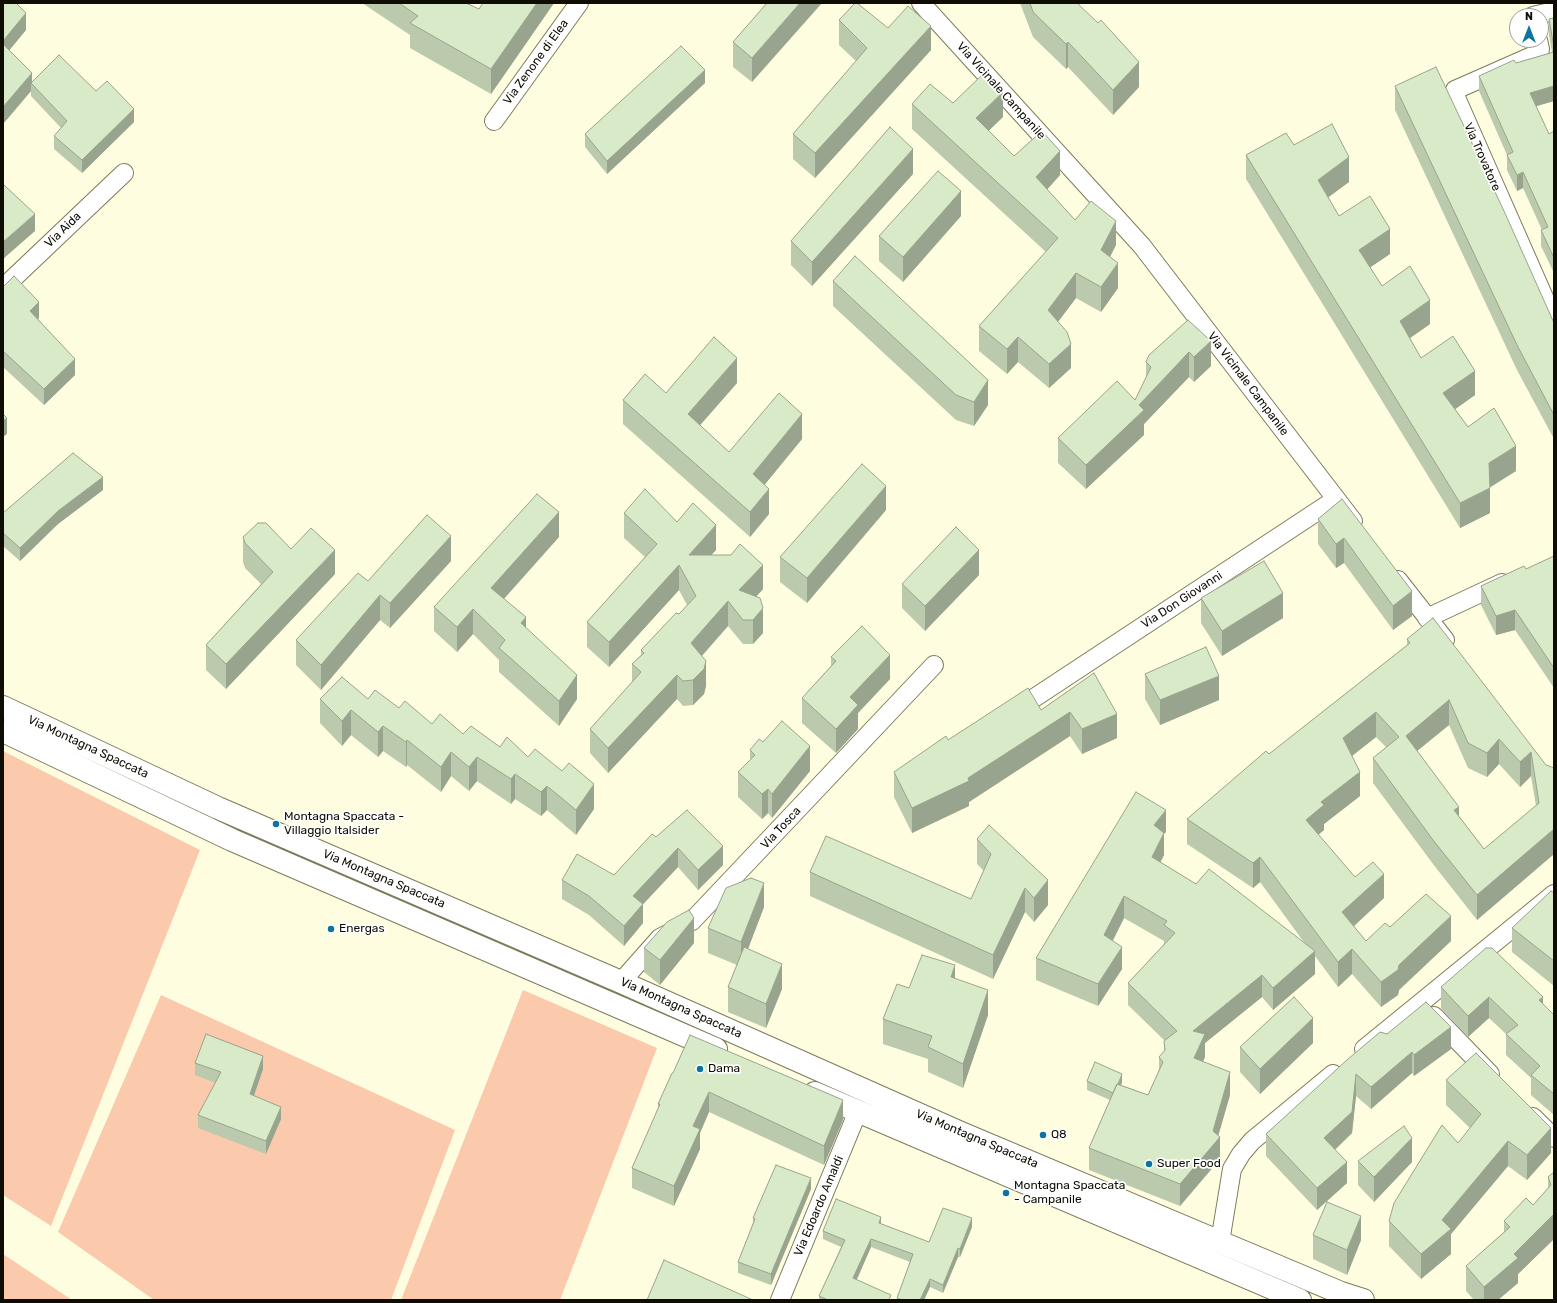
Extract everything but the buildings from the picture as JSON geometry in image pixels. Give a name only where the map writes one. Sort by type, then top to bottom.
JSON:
[{"type":"main road","name":"Via Montagna Spaccata","points":[[3,707],[218,808],[622,982],[961,1133],[1341,1293],[1363,1300]]},
{"type":"main road","name":"Via Montagna Spaccata","points":[[3,731],[232,840],[734,1057]]},
{"type":"main road","name":"Via Montagna Spaccata","points":[[800,1086],[1300,1300]]},
{"type":"street","name":"Via Zenone di Elea","points":[[494,121],[579,3]]},
{"type":"street","name":"Via Vicinale Campanile","points":[[922,3],[1142,246],[1364,536]]},
{"type":"street","name":"Via Trovatore","points":[[1540,48],[1539,53],[1455,90],[1454,93],[1554,320]]},
{"type":"street","name":"Via Aida","points":[[3,288],[124,173]]},
{"type":"street","name":"Via Don Giovanni","points":[[1028,702],[1336,499]]},
{"type":"street","points":[[1388,566],[1455,654]]},
{"type":"street","points":[[1427,618],[1519,576]]},
{"type":"street","name":"Via Tosca","points":[[622,982],[660,938],[692,921],[934,665]]},
{"type":"street","points":[[1220,1242],[1232,1169],[1240,1154],[1252,1141],[1554,894]]},
{"type":"street","points":[[1420,1003],[1504,1088]]},
{"type":"street","points":[[1521,1104],[1554,1138]]},
{"type":"street","name":"Via Edoardo Amaldi","points":[[780,1300],[858,1111]]},
{"type":"shaded area","points":[[3,751],[200,850],[51,1226],[3,1195]]},
{"type":"shaded area","points":[[523,990],[657,1048],[560,1300],[401,1300]]},
{"type":"shaded area","points":[[161,995],[455,1130],[391,1300],[154,1300],[58,1232]]},
{"type":"shaded area","points":[[3,1254],[72,1300],[3,1300]]},
{"type":"place","name":"Montagna Spaccata - Villaggio Italsider","points":[[276,824]]},
{"type":"place","name":"Energas","points":[[331,929]]},
{"type":"place","name":"Dama","points":[[700,1069]]},
{"type":"place","name":"Q8","points":[[1043,1135]]},
{"type":"place","name":"Super Food","points":[[1149,1164]]},
{"type":"place","name":"Montagna Spaccata - Campanile","points":[[1006,1193]]}]
